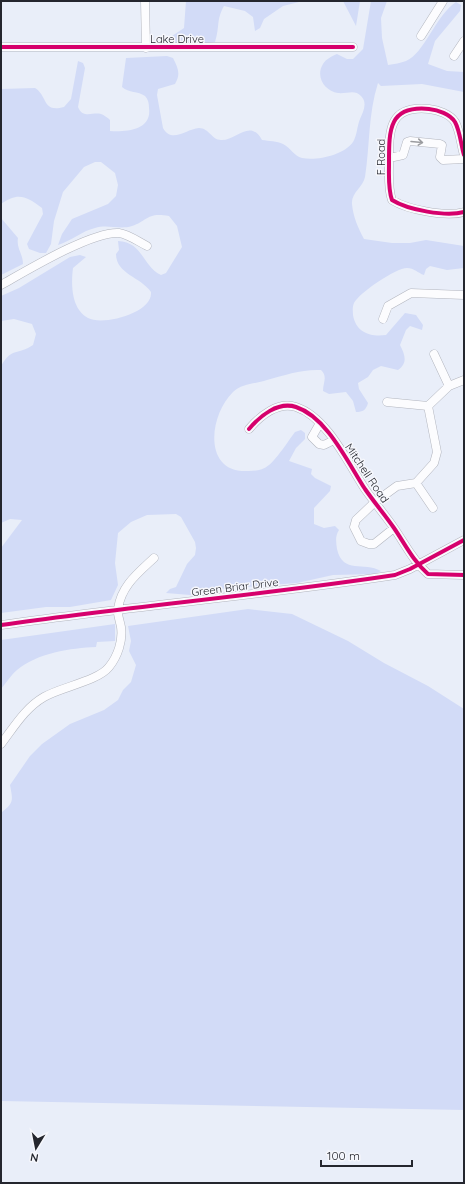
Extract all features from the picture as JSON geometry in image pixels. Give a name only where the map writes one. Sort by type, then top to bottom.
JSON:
[{"type":"street","points":[[145,1],[146,48]]},
{"type":"street","points":[[421,36],[443,1]]},
{"type":"street","points":[[454,56],[464,41]]},
{"type":"street","name":"Lake Drive","points":[[1,48],[353,47]]},
{"type":"street","name":"F Road","points":[[464,155],[457,127],[452,118],[443,112],[411,108],[402,112],[392,124],[389,134],[390,194],[392,200],[402,206],[429,211],[464,212]]},
{"type":"street","points":[[389,158],[403,156],[407,142],[410,141],[442,145],[440,157],[443,160],[464,159]]},
{"type":"street","points":[[1,285],[76,245],[109,233],[121,233],[147,246]]},
{"type":"street","points":[[383,319],[388,306],[411,293],[464,295]]},
{"type":"street","points":[[434,354],[449,386]]},
{"type":"street","points":[[387,402],[428,406],[449,386],[464,380]]},
{"type":"street","name":"Mitchell Road","points":[[249,429],[264,414],[287,406],[306,412],[320,423],[334,440],[394,528],[417,565]]},
{"type":"street","points":[[428,406],[437,452],[434,463],[416,483],[433,508]]},
{"type":"street","points":[[320,423],[313,433],[312,437],[315,441],[324,445],[334,440]]},
{"type":"street","name":"Mitchell Road","points":[[394,528],[374,544],[369,544],[361,540],[356,532],[356,520],[375,502],[397,486],[416,483]]},
{"type":"street","name":"Green Briar Drive","points":[[1,625],[395,575],[463,542]]},
{"type":"street","points":[[1,744],[25,711],[36,702],[55,691],[102,674],[110,667],[117,653],[121,639],[118,610],[124,592],[129,582],[154,558]]},
{"type":"street","points":[[417,565],[428,574],[464,575]]},
{"type":"shaded area","points":[[186,1],[316,1],[299,2],[283,6],[264,19],[260,28],[255,31],[253,17],[245,11],[224,6],[220,15],[215,42],[203,44],[164,44],[166,40],[184,28]]},
{"type":"shaded area","points":[[343,1],[360,1],[356,26]]},
{"type":"shaded area","points":[[371,1],[387,1],[381,18],[382,38],[388,65],[404,62],[412,57],[419,51],[449,8],[456,2],[461,5],[460,11],[435,41],[428,64],[447,71],[464,72],[464,92],[422,84],[381,86],[378,83],[372,106],[365,177],[352,200],[356,222],[364,239],[392,243],[410,243],[426,240],[464,246],[464,268],[447,270],[430,266],[426,269],[424,275],[412,269],[402,269],[387,276],[370,288],[354,303],[353,315],[357,326],[361,330],[370,334],[386,335],[405,313],[416,315],[423,325],[422,330],[410,326],[406,330],[400,345],[405,359],[403,365],[398,370],[381,366],[373,370],[368,377],[358,383],[359,389],[368,403],[364,410],[361,412],[356,412],[353,401],[346,392],[329,394],[323,391],[325,377],[321,370],[307,370],[245,385],[233,392],[225,402],[219,414],[215,428],[214,441],[217,453],[223,463],[234,469],[254,471],[267,467],[279,454],[295,432],[301,430],[305,433],[305,439],[296,448],[289,461],[312,469],[311,474],[315,478],[331,486],[330,491],[314,508],[314,524],[324,528],[335,526],[339,530],[336,537],[337,549],[344,562],[349,565],[374,568],[381,571],[376,574],[333,575],[297,583],[220,589],[190,595],[166,593],[170,589],[176,587],[187,564],[195,555],[195,542],[181,517],[176,514],[147,515],[131,522],[118,533],[115,563],[118,585],[111,600],[70,607],[46,607],[1,613],[1,548],[22,520],[10,519],[1,523],[1,366],[12,353],[33,345],[36,334],[32,324],[14,319],[1,321],[1,296],[19,288],[70,257],[80,255],[86,257],[73,268],[72,281],[73,296],[78,309],[88,318],[95,320],[115,319],[136,312],[144,306],[149,299],[151,292],[147,287],[124,271],[120,266],[117,261],[116,254],[119,250],[118,241],[126,242],[133,246],[138,250],[150,266],[161,275],[166,273],[182,247],[177,226],[169,216],[161,215],[151,216],[137,224],[127,227],[95,228],[58,245],[62,234],[72,219],[108,204],[116,196],[118,185],[115,173],[101,162],[95,162],[84,167],[63,192],[54,221],[51,244],[46,253],[40,253],[29,249],[27,244],[43,214],[42,208],[22,197],[12,198],[1,204],[1,89],[35,88],[42,95],[46,103],[52,108],[64,107],[71,99],[78,61],[83,63],[85,68],[78,107],[80,111],[85,114],[101,114],[106,117],[110,120],[110,131],[131,130],[147,121],[149,106],[148,100],[145,96],[122,87],[126,58],[167,56],[173,58],[177,68],[178,77],[175,84],[158,89],[157,95],[163,128],[167,133],[175,135],[199,128],[221,140],[243,132],[253,131],[262,140],[283,144],[302,158],[322,158],[337,154],[349,147],[355,137],[365,105],[359,94],[351,92],[333,92],[325,86],[320,74],[321,69],[323,64],[329,58],[337,54],[347,59],[353,59],[363,49]]},
{"type":"shaded area","points":[[1,218],[18,238],[18,245],[23,264],[1,275]]},
{"type":"shaded area","points":[[248,609],[292,614],[348,641],[384,663],[428,686],[464,709],[464,1110],[1,1101],[1,813],[12,801],[10,785],[30,756],[42,744],[70,724],[104,710],[118,700],[123,690],[131,682],[136,665],[129,651],[131,641],[128,626]]},
{"type":"shaded area","points":[[115,624],[115,641],[97,642],[96,647],[65,650],[34,659],[17,670],[1,689],[1,640]]},
{"type":"cycle path","points":[[1,47],[353,47]]},
{"type":"cycle path","points":[[464,155],[457,126],[453,119],[444,113],[429,109],[405,111],[398,116],[394,123],[389,141],[389,182],[392,200],[407,207],[427,212],[447,214],[464,212]]},
{"type":"cycle path","points":[[249,429],[258,419],[276,408],[289,406],[296,407],[307,412],[327,430],[336,442],[365,489],[423,569],[428,574],[464,575]]},
{"type":"cycle path","points":[[1,625],[297,589],[395,575],[410,569],[464,540]]}]
